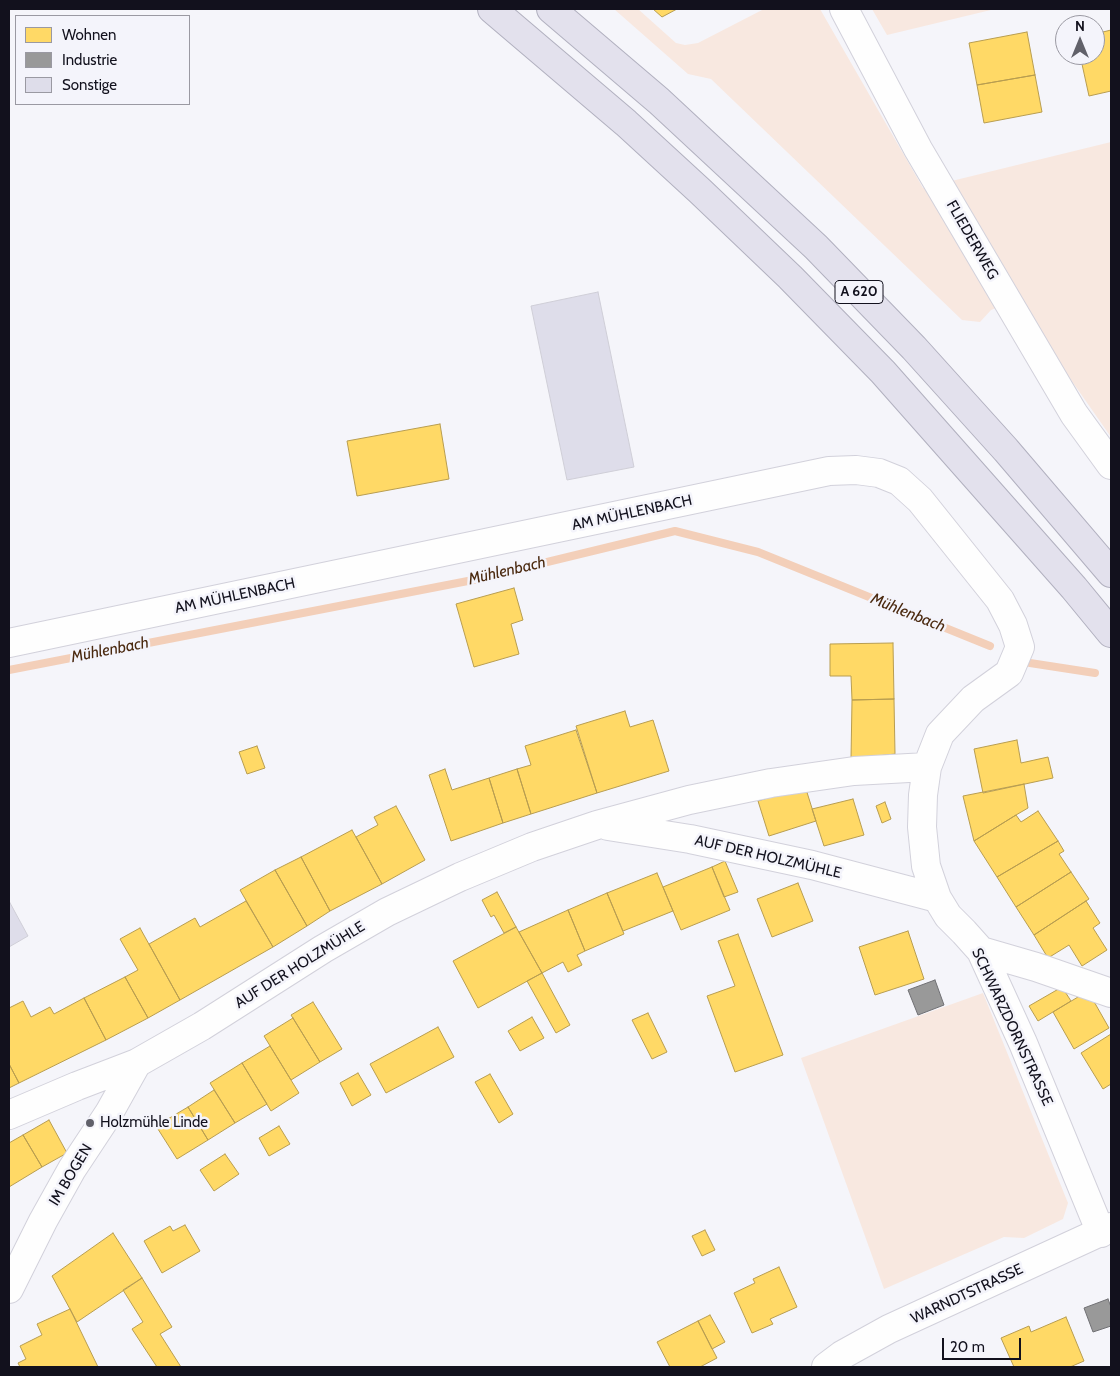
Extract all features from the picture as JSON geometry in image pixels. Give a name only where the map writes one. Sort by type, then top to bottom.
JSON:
[{"type":"highway","name":"A 620","points":[[492,9],[626,123],[790,277],[883,372],[1074,588],[1111,633]]},
{"type":"highway","name":"A 620","points":[[551,9],[659,100],[816,248],[914,348],[1006,450],[1111,573]]},
{"type":"street","name":"FLIEDERWEG","points":[[844,9],[918,148],[1074,414],[1111,465]]},
{"type":"street","name":"AM MÜHLENBACH","points":[[9,643],[829,471],[856,470],[879,473],[899,481],[920,500],[1000,600],[1013,624],[1020,647],[1009,673],[973,699],[940,734],[927,767]]},
{"type":"street","name":"AUF DER HOLZMÜHLE","points":[[9,1115],[137,1063],[202,1026],[323,949],[387,912],[469,873],[532,847],[597,825],[690,800],[771,783],[854,771],[927,767]]},
{"type":"street","name":"SCHWARZDORNSTRASSE","points":[[927,767],[923,795],[922,827],[926,866],[937,898],[948,916],[981,951],[1106,1230]]},
{"type":"street","name":"AUF DER HOLZMÜHLE","points":[[597,825],[690,839],[812,865],[937,898]]},
{"type":"street","points":[[981,951],[1036,967],[1111,993]]},
{"type":"street","name":"IM BOGEN","points":[[9,1289],[43,1221],[72,1169],[109,1113],[137,1063]]},
{"type":"street","name":"WARNDTSTRASSE","points":[[826,1367],[842,1355],[889,1329],[1106,1230]]},
{"type":"shaded area","points":[[614,9],[638,9],[676,43],[685,45],[698,43],[764,9],[820,9],[923,188],[1111,142],[1111,437],[1015,300],[991,310],[980,322],[962,320],[711,79],[688,74]]},
{"type":"shaded area","points":[[872,9],[995,9],[887,35]]},
{"type":"shaded area","points":[[983,993],[1068,1203],[1063,1219],[1024,1238],[1004,1237],[884,1289],[801,1058]]},
{"type":"building: Wohnen","points":[[653,9],[677,9],[662,17]]},
{"type":"building: Wohnen","points":[[1111,30],[1111,91],[1089,96],[1082,65],[1105,65],[1105,32]]},
{"type":"building: Wohnen","points":[[1027,32],[1035,75],[977,85],[969,43]]},
{"type":"building: Wohnen","points":[[1035,75],[1042,112],[984,123],[977,85]]},
{"type":"building: Wohnen","points":[[440,424],[449,479],[357,496],[347,441]]},
{"type":"building: Wohnen","points":[[514,588],[523,620],[511,624],[519,654],[474,667],[456,604]]},
{"type":"building: Wohnen","points":[[893,643],[894,699],[852,700],[851,676],[830,676],[830,644]]},
{"type":"building: Wohnen","points":[[894,699],[895,754],[851,759],[852,700]]},
{"type":"building: Wohnen","points":[[625,711],[630,727],[653,720],[669,771],[597,793],[576,726]]},
{"type":"building: Wohnen","points":[[576,730],[597,793],[531,814],[517,769],[531,765],[525,746]]},
{"type":"building: Wohnen","points":[[1017,740],[1021,763],[1048,757],[1053,778],[983,793],[974,749]]},
{"type":"building: Wohnen","points":[[257,746],[265,768],[247,774],[239,752]]},
{"type":"building: Wohnen","points":[[445,769],[452,790],[489,778],[503,823],[451,841],[429,775]]},
{"type":"building: Wohnen","points":[[517,769],[531,814],[503,823],[489,778]]},
{"type":"building: Wohnen","points":[[1024,784],[1028,808],[974,841],[963,796]]},
{"type":"building: Wohnen","points":[[805,786],[816,821],[769,836],[758,801]]},
{"type":"building: Wohnen","points":[[853,799],[864,835],[824,846],[812,809]]},
{"type":"building: Wohnen","points":[[885,802],[891,819],[882,823],[876,806]]},
{"type":"building: Wohnen","points":[[396,806],[425,860],[382,884],[356,837],[378,825],[374,817]]},
{"type":"building: Wohnen","points":[[1038,811],[1058,841],[997,877],[974,841],[1016,815],[1021,822]]},
{"type":"building: Wohnen","points":[[352,830],[382,884],[330,911],[301,857]]},
{"type":"building: Wohnen","points":[[1058,841],[1064,851],[1059,854],[1071,872],[1016,907],[997,877]]},
{"type":"building: Wohnen","points":[[301,857],[330,911],[307,926],[275,870]]},
{"type":"building: Wohnen","points":[[725,861],[738,892],[724,897],[712,867]]},
{"type":"building: Wohnen","points":[[712,867],[730,910],[681,930],[663,887]]},
{"type":"building: Wohnen","points":[[275,870],[307,926],[273,947],[240,890]]},
{"type":"building: Wohnen","points":[[1071,872],[1089,899],[1034,935],[1016,907]]},
{"type":"building: Wohnen","points":[[657,873],[673,911],[623,931],[607,893]]},
{"type":"building: Wohnen","points":[[798,883],[813,921],[772,937],[757,899]]},
{"type":"building: Wohnen","points":[[497,892],[516,927],[504,933],[494,915],[491,917],[482,900]]},
{"type":"building: Wohnen","points":[[607,893],[624,934],[585,951],[568,910]]},
{"type":"building: Wohnen","points":[[246,901],[273,947],[180,1000],[149,944],[195,918],[200,927]]},
{"type":"building: Wohnen","points":[[1086,901],[1100,923],[1093,928],[1107,950],[1082,966],[1069,945],[1048,958],[1034,935]]},
{"type":"building: Wohnen","points":[[568,910],[585,951],[577,955],[582,965],[568,972],[563,962],[542,973],[519,932]]},
{"type":"building: Wohnen","points":[[516,927],[542,973],[478,1008],[453,961]]},
{"type":"building: Wohnen","points":[[140,928],[180,1000],[148,1018],[125,977],[138,970],[120,939]]},
{"type":"building: Wohnen","points":[[908,931],[924,979],[875,995],[859,947]]},
{"type":"building: Wohnen","points":[[738,934],[783,1055],[735,1072],[707,996],[735,986],[718,941]]},
{"type":"building: Wohnen","points":[[542,973],[570,1025],[556,1033],[527,981]]},
{"type":"building: Wohnen","points":[[125,977],[148,1018],[106,1040],[84,998]]},
{"type":"building: Wohnen","points":[[1062,987],[1071,1001],[1038,1021],[1029,1006]]},
{"type":"building: Wohnen","points":[[1088,991],[1109,1028],[1074,1049],[1053,1012]]},
{"type":"building: Wohnen","points":[[84,998],[106,1040],[19,1083],[9,1064],[9,1008],[23,1001],[31,1017],[50,1007],[54,1014]]},
{"type":"building: Wohnen","points":[[313,1002],[342,1049],[320,1062],[291,1015]]},
{"type":"building: Wohnen","points":[[648,1013],[667,1052],[652,1059],[632,1020]]},
{"type":"building: Wohnen","points":[[532,1017],[544,1038],[520,1051],[508,1031]]},
{"type":"building: Wohnen","points":[[293,1018],[320,1062],[291,1080],[264,1036]]},
{"type":"building: Wohnen","points":[[438,1027],[454,1057],[386,1093],[370,1064]]},
{"type":"building: Wohnen","points":[[1111,1034],[1111,1084],[1103,1089],[1081,1053]]},
{"type":"building: Wohnen","points":[[270,1046],[299,1093],[271,1111],[242,1063]]},
{"type":"building: Wohnen","points":[[242,1063],[267,1104],[235,1123],[210,1083]]},
{"type":"building: Wohnen","points":[[9,1064],[19,1083],[9,1088]]},
{"type":"building: Wohnen","points":[[358,1073],[371,1095],[352,1106],[340,1083]]},
{"type":"building: Wohnen","points":[[490,1074],[513,1114],[499,1123],[475,1082]]},
{"type":"building: Wohnen","points":[[214,1090],[235,1123],[208,1140],[188,1107]]},
{"type":"building: Wohnen","points":[[188,1107],[208,1140],[177,1159],[156,1126]]},
{"type":"building: Wohnen","points":[[49,1120],[67,1153],[42,1167],[23,1135]]},
{"type":"building: Wohnen","points":[[279,1126],[290,1144],[269,1156],[259,1138]]},
{"type":"building: Wohnen","points":[[23,1135],[42,1167],[9,1187],[9,1143]]},
{"type":"building: Wohnen","points":[[225,1154],[239,1174],[214,1191],[200,1170]]},
{"type":"building: Wohnen","points":[[185,1225],[200,1251],[162,1273],[144,1241],[170,1226],[173,1231]]},
{"type":"building: Wohnen","points":[[705,1230],[715,1250],[702,1256],[692,1236]]},
{"type":"building: Wohnen","points":[[113,1233],[142,1278],[77,1322],[52,1276]]},
{"type":"building: Wohnen","points":[[779,1267],[797,1307],[770,1319],[773,1324],[752,1333],[734,1293],[755,1283],[753,1279]]},
{"type":"building: Wohnen","points":[[142,1278],[172,1327],[160,1334],[181,1367],[157,1367],[132,1329],[143,1322],[123,1290]]},
{"type":"building: Wohnen","points":[[70,1309],[98,1367],[20,1367],[18,1363],[26,1359],[20,1346],[42,1335],[37,1324]]},
{"type":"building: Wohnen","points":[[710,1315],[725,1342],[712,1349],[698,1321]]},
{"type":"building: Wohnen","points":[[1066,1317],[1084,1361],[1070,1367],[1014,1367],[1001,1338],[1029,1326],[1031,1332]]},
{"type":"building: Wohnen","points":[[698,1321],[717,1358],[700,1367],[670,1367],[657,1342]]},
{"type":"building: Industrie","points":[[935,980],[944,1005],[918,1015],[908,990]]},
{"type":"building: Industrie","points":[[1108,1299],[1111,1307],[1111,1326],[1093,1332],[1084,1308]]},
{"type":"building: Sonstige","points":[[598,292],[634,467],[567,480],[531,306]]},
{"type":"building: Sonstige","points":[[9,901],[28,936],[9,947]]},
{"type":"waterway","name":"Mühlenbach","points":[[9,670],[473,580],[675,531],[758,552],[990,646]]},
{"type":"waterway","name":"Mühlenbach","points":[[1030,663],[1095,673]]},
{"type":"place","name":"Holzmühle Linde","points":[[90,1123]]}]
